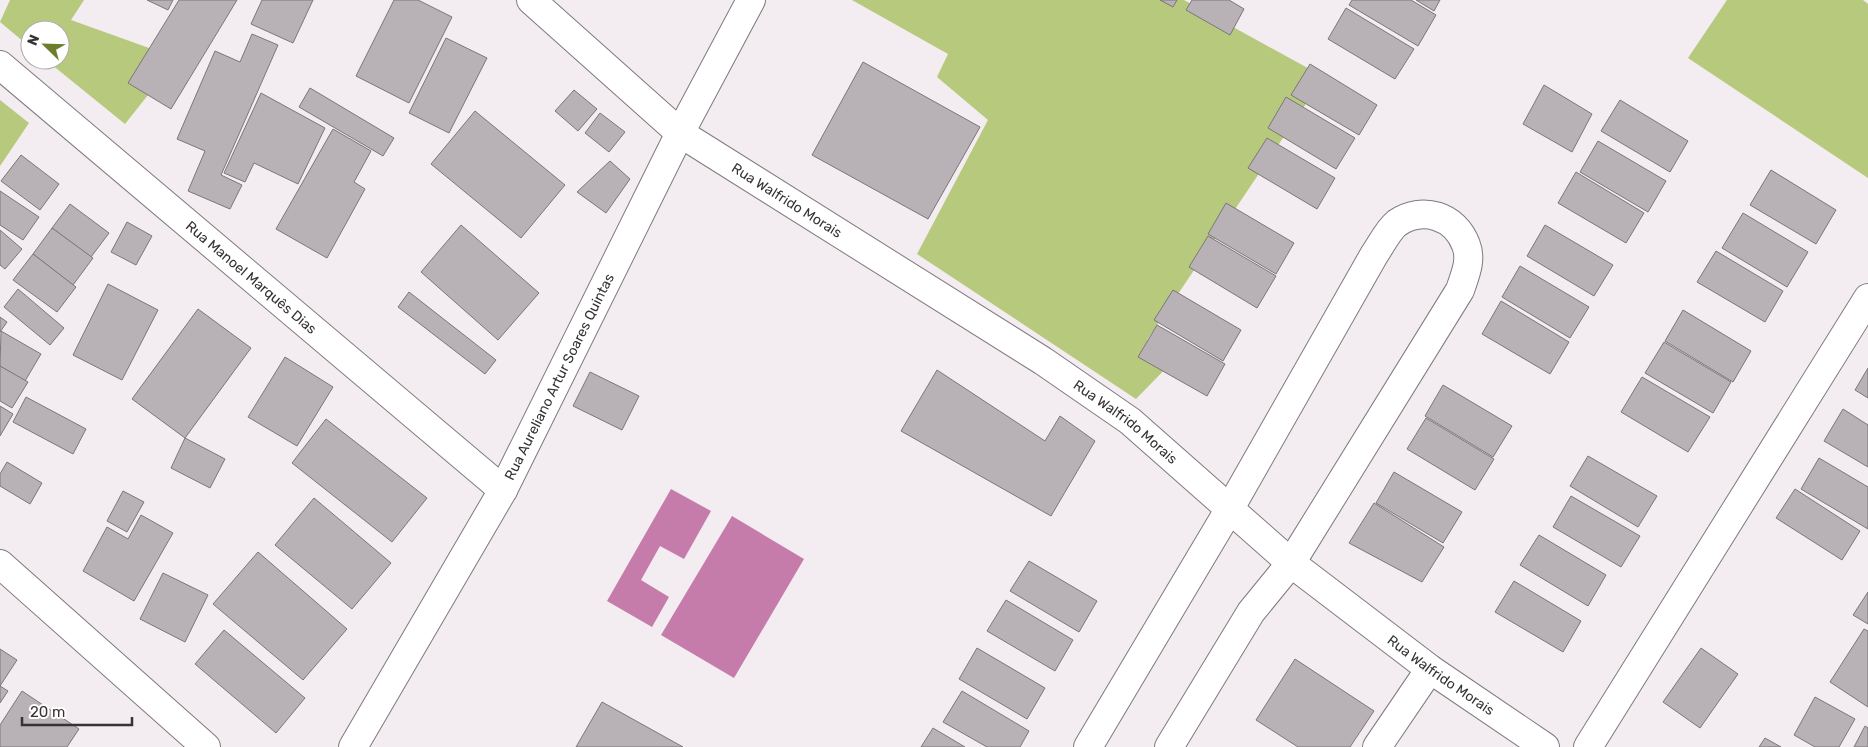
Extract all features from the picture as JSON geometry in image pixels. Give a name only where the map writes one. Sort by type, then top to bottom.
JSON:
[{"type":"street","name":"Rua Walfrido Morais","points":[[530,0],[680,133],[1043,361],[1130,421],[1291,563],[1430,669],[1546,747]]},
{"type":"street","name":"Rua Aureliano Artur Soares Quintas","points":[[353,747],[503,490],[680,133],[750,0]]},
{"type":"street","name":"Rua Manoel Marquês Dias","points":[[0,65],[503,490]]},
{"type":"street","points":[[1088,747],[1229,510],[1374,254],[1395,224],[1413,215],[1428,212],[1443,219],[1458,231],[1466,245],[1468,265],[1460,290],[1291,563],[1251,612],[1169,747]]},
{"type":"street","points":[[1588,747],[1868,298]]},
{"type":"street","points":[[0,564],[206,747]]},
{"type":"street","points":[[1377,747],[1430,669]]},
{"type":"green space","points":[[10,0],[84,0],[71,20],[149,48],[148,95],[125,124],[58,70],[70,70],[70,20],[20,20],[20,39],[0,22]]},
{"type":"green space","points":[[852,0],[1184,0],[1324,77],[1147,340],[1173,361],[1136,399],[917,254],[988,120],[937,77],[948,54]]},
{"type":"green space","points":[[1727,0],[1863,0],[1868,4],[1868,178],[1688,58]]},
{"type":"green space","points":[[0,100],[29,123],[0,166]]},
{"type":"shaded area","points":[[671,489],[711,511],[684,559],[660,546],[641,580],[669,597],[652,627],[607,601]]},
{"type":"shaded area","points":[[732,516],[804,559],[734,678],[661,635]]},
{"type":"building","points":[[147,0],[173,0],[168,10]]},
{"type":"building","points":[[179,0],[237,0],[171,109],[128,83]]},
{"type":"building","points":[[262,0],[313,0],[293,43],[251,24]]},
{"type":"building","points":[[394,0],[418,0],[452,17],[409,103],[356,76]]},
{"type":"building","points":[[1160,0],[1177,0],[1173,7]]},
{"type":"building","points":[[1192,0],[1229,0],[1244,9],[1230,35],[1186,10]]},
{"type":"building","points":[[1352,0],[1411,0],[1436,15],[1418,46],[1349,5]]},
{"type":"building","points":[[1416,0],[1440,0],[1434,11]]},
{"type":"building","points":[[1346,8],[1414,49],[1395,79],[1328,39]]},
{"type":"building","points":[[252,34],[278,45],[221,175],[242,185],[230,209],[188,191],[205,151],[177,139],[215,51],[240,62]]},
{"type":"building","points":[[446,38],[487,58],[449,133],[409,113]]},
{"type":"building","points":[[863,62],[980,127],[928,219],[812,155]]},
{"type":"building","points":[[1310,64],[1377,105],[1359,135],[1291,95]]},
{"type":"building","points":[[1544,85],[1592,114],[1572,152],[1523,124]]},
{"type":"building","points":[[310,88],[394,138],[383,156],[299,107]]},
{"type":"building","points":[[574,90],[597,109],[578,131],[555,111]]},
{"type":"building","points":[[261,93],[325,128],[298,184],[254,163],[245,182],[224,173]]},
{"type":"building","points":[[1286,97],[1355,138],[1336,169],[1268,128]]},
{"type":"building","points":[[1620,100],[1688,141],[1670,172],[1601,131]]},
{"type":"building","points":[[475,111],[565,185],[521,238],[431,164]]},
{"type":"building","points":[[600,113],[625,132],[609,152],[585,133]]},
{"type":"building","points":[[333,129],[371,151],[354,182],[365,189],[327,258],[276,229]]},
{"type":"building","points":[[1267,138],[1335,178],[1317,209],[1248,168]]},
{"type":"building","points":[[1598,141],[1666,181],[1648,212],[1580,172]]},
{"type":"building","points":[[21,155],[59,184],[40,210],[1,181]]},
{"type":"building","points":[[610,161],[630,179],[606,213],[577,192]]},
{"type":"building","points":[[1771,170],[1836,210],[1816,244],[1750,205]]},
{"type":"building","points":[[1576,172],[1644,213],[1626,243],[1558,203]]},
{"type":"building","points":[[0,191],[39,217],[23,240],[0,225]]},
{"type":"building","points":[[1226,203],[1294,243],[1276,274],[1208,234]]},
{"type":"building","points":[[70,204],[109,233],[91,257],[52,228]]},
{"type":"building","points":[[1743,213],[1808,252],[1787,287],[1722,248]]},
{"type":"building","points":[[127,222],[152,236],[136,265],[111,252]]},
{"type":"building","points":[[461,225],[539,293],[498,340],[421,272]]},
{"type":"building","points":[[1545,225],[1613,265],[1594,296],[1527,256]]},
{"type":"building","points":[[52,228],[93,258],[73,285],[33,254]]},
{"type":"building","points":[[0,230],[22,249],[5,269],[0,265]]},
{"type":"building","points":[[1208,236],[1276,276],[1257,308],[1189,267]]},
{"type":"building","points":[[1716,251],[1783,291],[1765,322],[1697,282]]},
{"type":"building","points":[[33,254],[76,287],[57,312],[13,280]]},
{"type":"building","points":[[1520,266],[1589,307],[1570,338],[1502,297]]},
{"type":"building","points":[[108,284],[158,310],[122,380],[73,355]]},
{"type":"building","points":[[18,289],[64,328],[50,345],[4,307]]},
{"type":"building","points":[[1173,290],[1241,330],[1223,361],[1154,320]]},
{"type":"building","points":[[409,292],[496,360],[485,374],[398,307]]},
{"type":"building","points":[[1501,301],[1569,342],[1550,374],[1482,334]]},
{"type":"building","points":[[198,309],[251,348],[185,438],[132,399]]},
{"type":"building","points":[[1683,310],[1751,351],[1733,382],[1665,341]]},
{"type":"building","points":[[0,317],[7,322],[0,332]]},
{"type":"building","points":[[1157,325],[1225,364],[1207,396],[1138,357]]},
{"type":"building","points":[[1,331],[41,354],[25,381],[0,366]]},
{"type":"building","points":[[1664,342],[1731,382],[1713,413],[1645,373]]},
{"type":"building","points":[[285,357],[333,387],[297,446],[248,417]]},
{"type":"building","points":[[0,366],[28,382],[12,408],[0,401]]},
{"type":"building","points":[[1868,368],[1868,398],[1855,390]]},
{"type":"building","points":[[937,370],[1045,441],[1060,416],[1095,441],[1051,516],[901,431]]},
{"type":"building","points":[[590,372],[639,396],[622,430],[573,406]]},
{"type":"building","points":[[1642,377],[1710,417],[1688,452],[1621,412]]},
{"type":"building","points":[[1443,385],[1512,426],[1493,457],[1425,416]]},
{"type":"building","points":[[26,397],[86,429],[73,454],[13,422]]},
{"type":"building","points":[[0,406],[13,414],[0,436]]},
{"type":"building","points":[[1843,409],[1868,425],[1868,467],[1824,441]]},
{"type":"building","points":[[1426,418],[1494,459],[1475,490],[1407,449]]},
{"type":"building","points":[[326,419],[427,498],[392,542],[292,463]]},
{"type":"building","points":[[185,438],[225,459],[210,488],[171,468]]},
{"type":"building","points":[[1588,456],[1657,496],[1638,527],[1570,486]]},
{"type":"building","points":[[1819,458],[1868,487],[1868,529],[1801,489]]},
{"type":"building","points":[[7,462],[42,483],[30,504],[0,486],[0,474]]},
{"type":"building","points":[[1394,472],[1462,512],[1443,543],[1376,503]]},
{"type":"building","points":[[1795,489],[1860,531],[1842,560],[1776,518]]},
{"type":"building","points":[[123,491],[144,502],[127,532],[107,521]]},
{"type":"building","points":[[1571,496],[1640,536],[1621,567],[1553,527]]},
{"type":"building","points":[[314,498],[391,563],[352,609],[275,545]]},
{"type":"building","points":[[1374,503],[1444,547],[1422,582],[1349,543]]},
{"type":"building","points":[[141,515],[173,533],[134,601],[83,571],[107,527],[128,539]]},
{"type":"building","points":[[1539,535],[1606,575],[1588,606],[1520,565]]},
{"type":"building","points":[[258,552],[347,629],[303,680],[213,604]]},
{"type":"building","points":[[1029,561],[1097,601],[1079,632],[1010,591]]},
{"type":"building","points":[[163,573],[208,595],[185,642],[140,619]]},
{"type":"building","points":[[1514,581],[1581,621],[1563,652],[1495,612]]},
{"type":"building","points":[[1868,592],[1868,624],[1853,615]]},
{"type":"building","points":[[1006,600],[1073,640],[1055,671],[987,631]]},
{"type":"building","points":[[1864,629],[1868,631],[1868,707],[1830,682]]},
{"type":"building","points":[[224,630],[305,698],[276,733],[195,664]]},
{"type":"building","points":[[977,648],[1045,688],[1027,719],[959,679]]},
{"type":"building","points":[[1701,648],[1738,674],[1700,728],[1663,702]]},
{"type":"building","points":[[0,649],[17,660],[0,686]]},
{"type":"building","points":[[1295,659],[1374,711],[1350,747],[1298,747],[1256,720]]},
{"type":"building","points":[[0,686],[8,691],[0,703]]},
{"type":"building","points":[[22,691],[79,729],[67,747],[0,747],[0,725]]},
{"type":"building","points":[[962,691],[1029,731],[1020,747],[987,747],[943,722]]},
{"type":"building","points":[[1815,697],[1855,719],[1839,747],[1815,747],[1794,735]]},
{"type":"building","points":[[602,702],[683,747],[576,747]]},
{"type":"building","points":[[1865,726],[1868,728],[1868,747],[1854,747]]},
{"type":"building","points":[[933,728],[965,747],[921,747]]},
{"type":"building","points":[[1765,738],[1781,747],[1759,747]]}]
